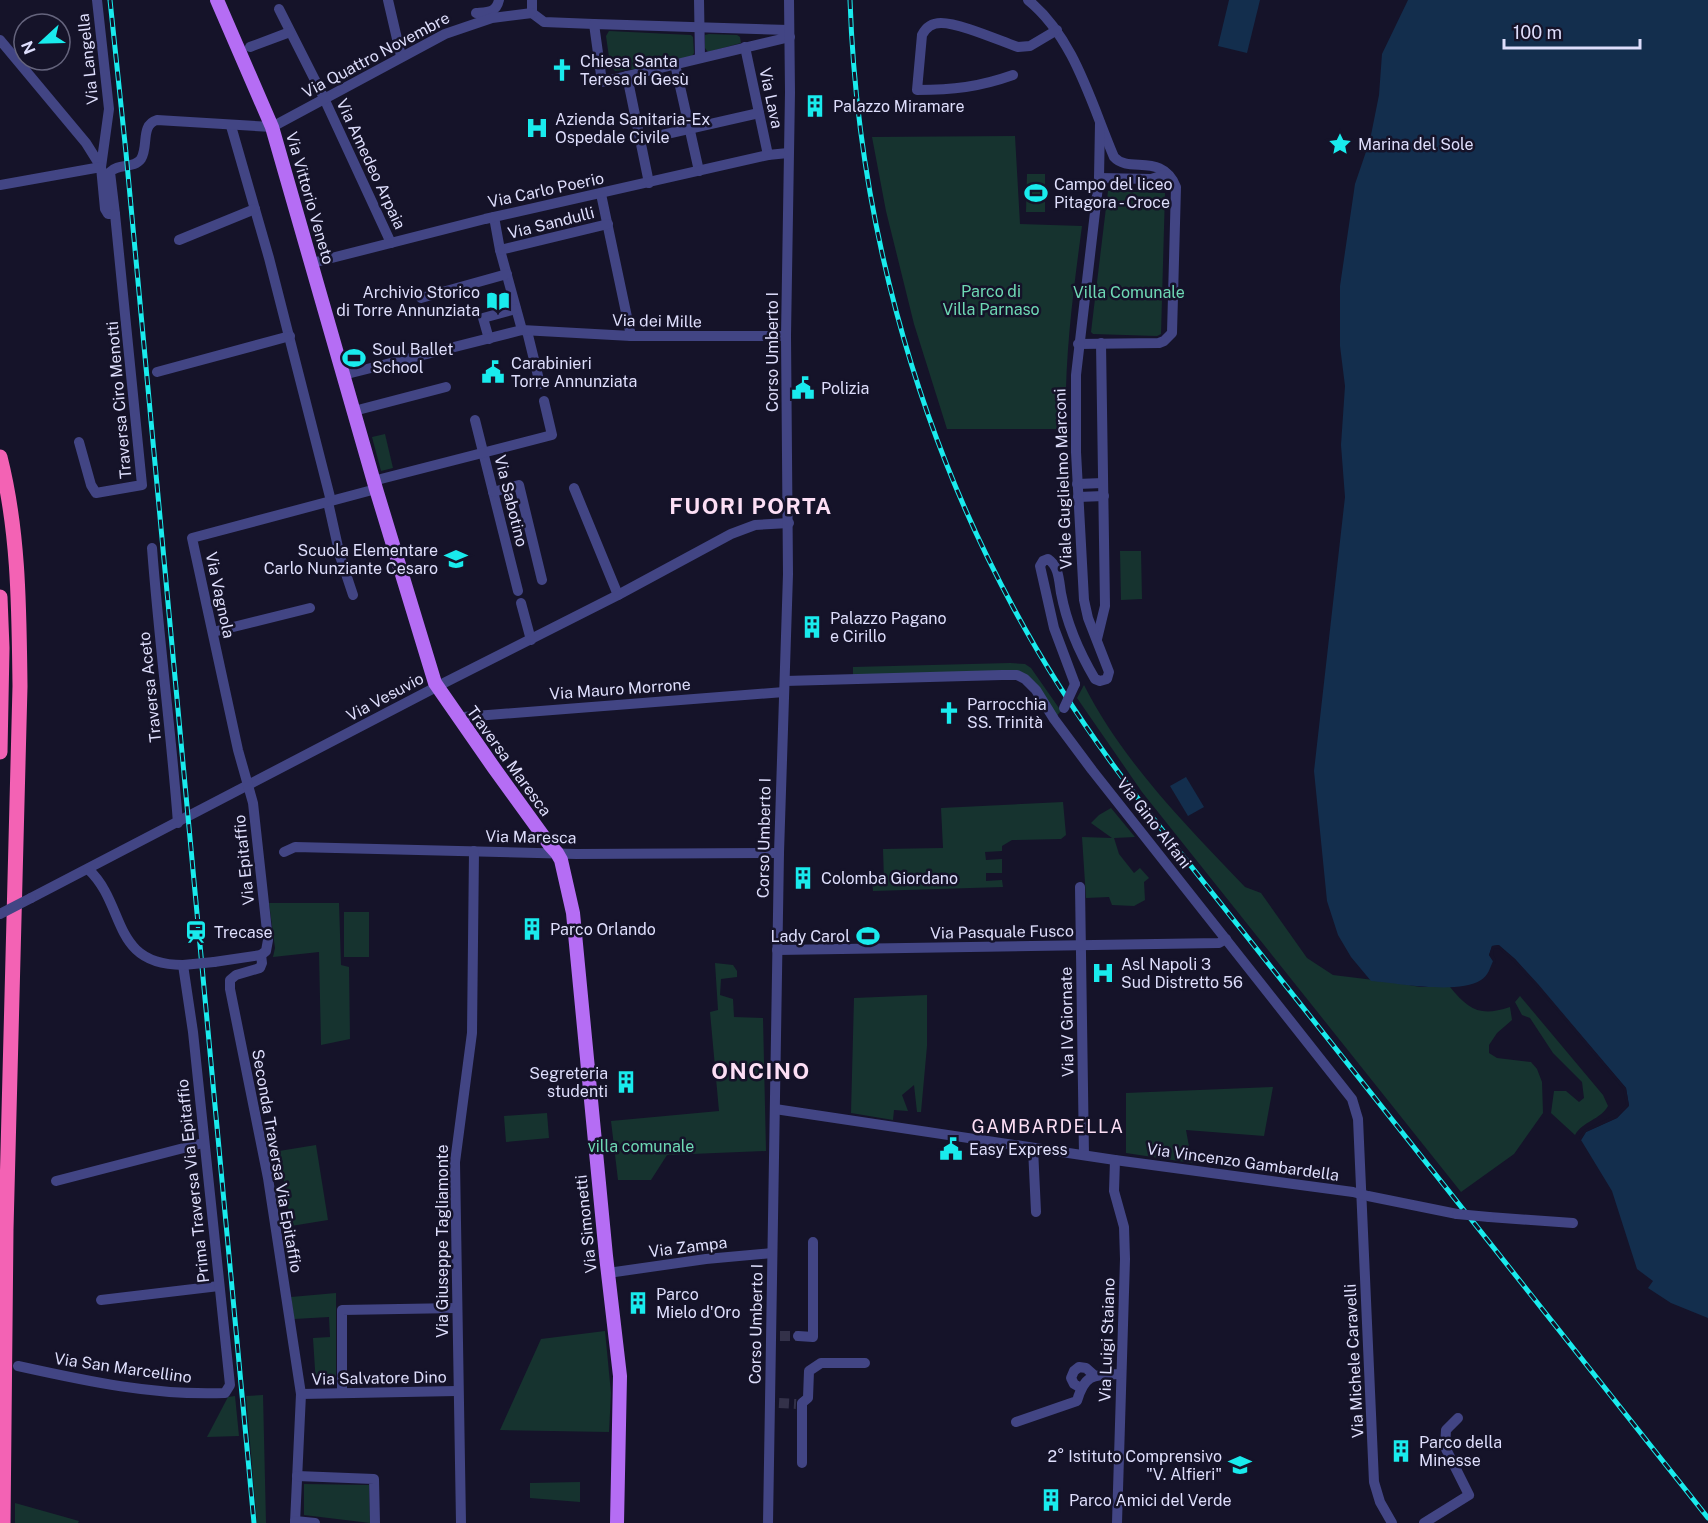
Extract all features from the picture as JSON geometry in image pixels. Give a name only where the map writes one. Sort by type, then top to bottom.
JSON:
[{"type":"highway","points":[[0,457],[7,487],[15,554],[19,611],[20,686],[6,1229],[3,1523]]},
{"type":"highway","points":[[0,597],[2,648],[0,752]]},
{"type":"main road","name":"Via Vittorio Veneto","points":[[217,0],[270,131],[312,263],[375,485],[437,687]]},
{"type":"main road","name":"Traversa Maresca","points":[[437,687],[557,853]]},
{"type":"main road","name":"Via Simonetti","points":[[557,853],[561,860],[573,914],[620,1376],[617,1523]]},
{"type":"street","name":"Via Langella","points":[[97,0],[109,109],[101,167]]},
{"type":"street","points":[[388,0],[401,56]]},
{"type":"street","points":[[476,14],[492,12],[497,8],[499,0]]},
{"type":"street","points":[[532,0],[532,13],[544,22],[789,34]]},
{"type":"street","points":[[699,0],[700,58]]},
{"type":"street","name":"Corso Umberto I","points":[[768,1523],[774,1403],[775,1335],[772,1253],[777,950],[789,523],[786,336],[789,0]]},
{"type":"street","name":"Viale Guglielmo Marconi","points":[[1028,0],[1047,16],[1057,30],[1073,58],[1100,123],[1099,178],[1078,344],[1075,419],[1082,590],[1088,618],[1109,672],[1107,679],[1095,680],[1070,631],[1058,573],[1053,562],[1043,561],[1040,566],[1051,616],[1075,684],[1064,708],[1054,718]]},
{"type":"street","name":"Via Amedeo Arpaia","points":[[279,9],[391,243]]},
{"type":"street","name":"Via Quattro Novembre","points":[[270,131],[401,56],[460,27],[492,18],[532,13]]},
{"type":"street","points":[[1013,75],[994,82],[955,90],[917,90],[922,34],[932,24],[945,23],[1024,47],[1057,30]]},
{"type":"street","points":[[594,24],[602,81],[745,47],[789,34]]},
{"type":"street","points":[[250,47],[290,32]]},
{"type":"street","name":"Via Langella","points":[[0,40],[86,143],[101,167]]},
{"type":"street","name":"Via Lava","points":[[745,47],[768,155]]},
{"type":"street","points":[[675,64],[699,171]]},
{"type":"street","points":[[627,76],[649,183]]},
{"type":"street","points":[[640,140],[759,113]]},
{"type":"street","points":[[0,185],[101,167],[105,209],[108,214],[115,214],[110,172],[115,168],[134,164],[140,160],[148,125],[152,121],[270,131]]},
{"type":"street","points":[[1078,344],[1159,343],[1172,333],[1176,187],[1173,179],[1167,174],[1149,165],[1118,161],[1100,123]]},
{"type":"street","points":[[233,128],[290,336],[340,556],[353,595]]},
{"type":"street","name":"Via Carlo Poerio","points":[[312,263],[494,217],[768,155],[788,153]]},
{"type":"street","points":[[1099,178],[1151,179],[1167,174]]},
{"type":"street","points":[[601,194],[631,336]]},
{"type":"street","points":[[179,240],[255,209]]},
{"type":"street","name":"Traversa Ciro Menotti","points":[[79,442],[91,485],[96,494],[142,485],[115,214]]},
{"type":"street","points":[[494,217],[500,250],[516,309],[525,330],[540,384]]},
{"type":"street","name":"Via Sandulli","points":[[500,250],[608,224]]},
{"type":"street","points":[[421,298],[507,274]]},
{"type":"street","points":[[489,339],[483,318],[516,309]]},
{"type":"street","name":"Via dei Mille","points":[[343,375],[525,330],[631,336],[786,336]]},
{"type":"street","points":[[157,372],[290,336]]},
{"type":"street","points":[[1096,639],[1105,606],[1101,344]]},
{"type":"street","points":[[354,411],[446,387]]},
{"type":"street","points":[[329,501],[483,452],[552,435],[544,402]]},
{"type":"street","name":"Via Sabotino","points":[[475,420],[518,591]]},
{"type":"street","points":[[1077,483],[1103,483]]},
{"type":"street","points":[[493,492],[519,485],[542,580]]},
{"type":"street","points":[[574,488],[618,595]]},
{"type":"street","points":[[1078,497],[1104,496]]},
{"type":"street","name":"Via Vagnola","points":[[248,786],[238,750],[192,538],[329,501]]},
{"type":"street","name":"Via Vesuvio","points":[[0,914],[744,528],[789,523]]},
{"type":"street","name":"Traversa Aceto","points":[[152,548],[178,823]]},
{"type":"street","points":[[521,603],[531,640]]},
{"type":"street","points":[[213,632],[310,608]]},
{"type":"street","name":"Via Gino Alfani","points":[[784,687],[1017,675],[1025,679],[1036,690],[1054,718],[1352,1099],[1358,1119],[1361,1194]]},
{"type":"street","name":"Via Mauro Morrone","points":[[459,719],[784,687]]},
{"type":"street","name":"Via Epitaffio","points":[[248,786],[254,811],[268,940],[266,951],[261,956]]},
{"type":"street","name":"Via Maresca","points":[[284,852],[295,847],[557,853],[779,853]]},
{"type":"street","name":"Via Giuseppe Tagliamonte","points":[[461,1523],[455,1162],[472,1033],[474,851]]},
{"type":"street","points":[[88,869],[99,881],[125,938],[147,958],[168,965],[183,965],[261,956]]},
{"type":"street","name":"Via IV Giornate","points":[[1080,887],[1084,1155]]},
{"type":"street","name":"Via Pasquale Fusco","points":[[777,950],[1220,943],[1226,939]]},
{"type":"street","name":"Seconda Traversa Via Epitaffio","points":[[261,956],[260,968],[236,975],[230,980],[230,989],[268,1178],[301,1394]]},
{"type":"street","name":"Prima Traversa Via Epitaffio","points":[[183,965],[193,1032],[203,1143],[230,1373],[230,1384],[225,1393]]},
{"type":"street","name":"Via Vincenzo Gambardella","points":[[775,1108],[1033,1148],[1361,1194],[1457,1214],[1573,1223]]},
{"type":"street","points":[[56,1181],[203,1143]]},
{"type":"street","points":[[1033,1148],[1036,1212]]},
{"type":"street","name":"Via Luigi Staiano","points":[[1115,1160],[1114,1191],[1124,1227],[1117,1523]]},
{"type":"street","name":"Via Michele Caravelli","points":[[1361,1194],[1374,1482],[1380,1502],[1392,1523]]},
{"type":"street","points":[[798,1336],[813,1337],[813,1242]]},
{"type":"street","name":"Via Zampa","points":[[608,1272],[772,1253]]},
{"type":"street","points":[[101,1300],[219,1286]]},
{"type":"street","points":[[342,1393],[342,1310],[457,1308]]},
{"type":"street","points":[[802,1463],[799,1403],[808,1398],[809,1371],[821,1364],[865,1362]]},
{"type":"street","name":"Via San Marcellino","points":[[18,1366],[135,1389],[189,1395],[225,1393]]},
{"type":"street","points":[[1081,1388],[1074,1384],[1071,1378],[1074,1371],[1079,1367],[1086,1368],[1095,1376]]},
{"type":"street","points":[[1016,1422],[1077,1401],[1081,1388],[1090,1378],[1121,1374]]},
{"type":"street","name":"Via Salvatore Dino","points":[[301,1394],[458,1391]]},
{"type":"street","points":[[301,1394],[295,1522],[315,1523]]},
{"type":"street","points":[[1424,1523],[1469,1495],[1445,1447],[1446,1430],[1458,1418]]},
{"type":"street","points":[[297,1476],[374,1479],[375,1523]]},
{"type":"green space","points":[[609,31],[691,35],[694,53],[692,56],[635,69],[615,71],[610,64],[606,36]]},
{"type":"green space","points":[[705,35],[737,35],[741,43],[708,52],[705,48]]},
{"type":"green space","name":"Parco di Villa Parnaso","points":[[1015,136],[1020,224],[1082,226],[1072,302],[1066,429],[947,429],[914,324],[886,211],[872,137]]},
{"type":"green space","name":"Campo del liceo Pitagora - Croce","points":[[1027,174],[1045,174],[1045,212],[1026,212]]},
{"type":"green space","name":"Villa Comunale","points":[[1108,191],[1165,193],[1161,334],[1157,336],[1093,334],[1091,332]]},
{"type":"green space","points":[[385,434],[393,468],[381,471],[372,437]]},
{"type":"green space","points":[[1120,551],[1141,551],[1142,599],[1121,600]]},
{"type":"green space","points":[[1025,664],[1031,668],[1061,711],[1054,719],[1025,679],[853,679],[853,667]]},
{"type":"green space","points":[[1084,685],[1117,740],[1136,766],[1200,840],[1245,887],[1261,893],[1307,958],[1333,975],[1420,987],[1450,987],[1463,1001],[1476,1009],[1491,1011],[1510,1007],[1512,1020],[1497,1033],[1489,1045],[1489,1053],[1497,1058],[1531,1062],[1537,1069],[1542,1082],[1543,1113],[1514,1154],[1461,1192],[1142,792],[1077,698]]},
{"type":"green space","points":[[1063,802],[1066,835],[1061,839],[1012,840],[1002,846],[1002,851],[985,852],[986,860],[1002,859],[1002,873],[986,873],[986,881],[1002,880],[1003,887],[873,891],[872,880],[884,880],[883,849],[943,848],[941,808]]},
{"type":"green space","points":[[1111,808],[1135,837],[1114,838],[1119,854],[1134,873],[1140,868],[1149,878],[1144,882],[1145,900],[1134,906],[1112,905],[1109,897],[1086,898],[1082,837],[1112,838],[1091,823]]},
{"type":"green space","points":[[269,903],[339,903],[341,965],[349,967],[350,1039],[321,1045],[319,952],[273,957],[275,948]]},
{"type":"green space","points":[[344,912],[369,912],[369,957],[344,957]]},
{"type":"green space","name":"villa comunale","points":[[715,963],[733,965],[737,971],[737,977],[721,979],[720,995],[733,999],[734,1017],[763,1018],[766,1151],[667,1155],[651,1180],[618,1180],[611,1121],[719,1111],[710,1012],[718,1010]]},
{"type":"green space","points":[[927,995],[927,1046],[921,1112],[917,1112],[914,1085],[902,1095],[908,1111],[894,1110],[893,1120],[851,1113],[854,998]]},
{"type":"green space","points":[[1520,996],[1603,1095],[1608,1106],[1575,1135],[1551,1113],[1554,1091],[1566,1091],[1579,1102],[1584,1098],[1582,1082],[1553,1053],[1530,1018],[1522,1015],[1515,1002]]},
{"type":"green space","points":[[1273,1087],[1264,1136],[1186,1130],[1192,1163],[1126,1153],[1126,1093]]},
{"type":"green space","points":[[547,1113],[549,1138],[506,1142],[504,1116]]},
{"type":"green space","points":[[316,1145],[328,1220],[291,1226],[279,1151]]},
{"type":"green space","points":[[336,1293],[336,1384],[316,1385],[313,1338],[330,1337],[329,1317],[294,1319],[291,1297]]},
{"type":"green space","points":[[605,1331],[611,1393],[609,1432],[500,1430],[541,1339]]},
{"type":"green space","points":[[263,1395],[266,1523],[257,1523],[246,1396]]},
{"type":"green space","points":[[235,1396],[239,1436],[207,1437],[228,1397]]},
{"type":"green space","points":[[580,1482],[580,1502],[530,1498],[530,1483]]},
{"type":"green space","points":[[304,1484],[369,1485],[370,1523],[304,1515]]},
{"type":"green space","points":[[15,1503],[79,1521],[78,1523],[15,1523]]},
{"type":"water","points":[[1229,0],[1260,0],[1247,53],[1218,46]]},
{"type":"water","points":[[1408,0],[1708,0],[1708,1318],[1671,1303],[1648,1288],[1653,1281],[1637,1269],[1612,1191],[1581,1140],[1586,1132],[1617,1118],[1629,1106],[1626,1088],[1515,959],[1499,945],[1492,946],[1489,955],[1493,961],[1485,976],[1481,980],[1458,987],[1428,987],[1371,981],[1351,957],[1338,935],[1327,901],[1314,771],[1345,497],[1341,445],[1345,386],[1340,346],[1340,286],[1355,184],[1370,140],[1379,95],[1382,54]]},
{"type":"water","points":[[1186,777],[1204,807],[1188,816],[1170,786]]},
{"type":"pier","points":[[1498,945],[1515,959],[1538,984],[1626,1088],[1629,1105],[1617,1118],[1586,1132],[1581,1140],[1579,1138],[1584,1130],[1615,1115],[1626,1104],[1623,1089],[1536,986],[1498,948],[1494,949],[1493,954],[1495,964],[1489,955],[1492,946]]},
{"type":"tunnel","points":[[780,1336],[798,1336]]},
{"type":"tunnel","points":[[779,1403],[796,1404]]},
{"type":"railway","points":[[110,0],[254,1523]]},
{"type":"railway","points":[[850,0],[855,79],[864,157],[878,236],[897,313],[919,389],[946,464],[978,536],[1029,636],[1080,718],[1156,822],[1708,1518]]},
{"type":"place","name":"Chiesa Santa Teresa di Gesù","points":[[562,70]]},
{"type":"place","name":"Palazzo Miramare","points":[[815,106]]},
{"type":"place","name":"Azienda Sanitaria-Ex Ospedale Civile","points":[[537,128]]},
{"type":"place","name":"Marina del Sole","points":[[1340,144]]},
{"type":"place","name":"Campo del liceo Pitagora - Croce","points":[[1036,193]]},
{"type":"place","name":"Archivio Storico di Torre Annunziata","points":[[498,301]]},
{"type":"place","name":"Soul Ballet School","points":[[354,358]]},
{"type":"place","name":"Carabinieri Torre Annunziata","points":[[493,372]]},
{"type":"place","name":"Polizia","points":[[803,388]]},
{"type":"place","name":"Scuola Elementare Carlo Nunziante Cesaro","points":[[456,559]]},
{"type":"place","name":"Palazzo Pagano e Cirillo","points":[[812,627]]},
{"type":"place","name":"Parrocchia SS. Trinità","points":[[949,713]]},
{"type":"place","name":"Colomba Giordano","points":[[803,878]]},
{"type":"place","name":"Parco Orlando","points":[[532,929]]},
{"type":"place","name":"Trecase","points":[[196,932]]},
{"type":"place","name":"Lady Carol","points":[[868,936]]},
{"type":"place","name":"Asl Napoli 3 Sud Distretto 56","points":[[1103,973]]},
{"type":"place","name":"Segreteria studenti","points":[[626,1082]]},
{"type":"place","name":"Easy Express","points":[[951,1149]]},
{"type":"place","name":"Parco Mielo d'Oro","points":[[638,1303]]},
{"type":"place","name":"Parco della Minesse","points":[[1401,1451]]},
{"type":"place","name":"2° Istituto Comprensivo \"V. Alfieri\"","points":[[1240,1465]]},
{"type":"place","name":"Parco Amici del Verde","points":[[1051,1500]]},
{"type":"district","name":"FUORI PORTA","points":[[751,506]]},
{"type":"district","name":"ONCINO","points":[[761,1071]]},
{"type":"district","name":"GAMBARDELLA","points":[[1048,1126]]}]
